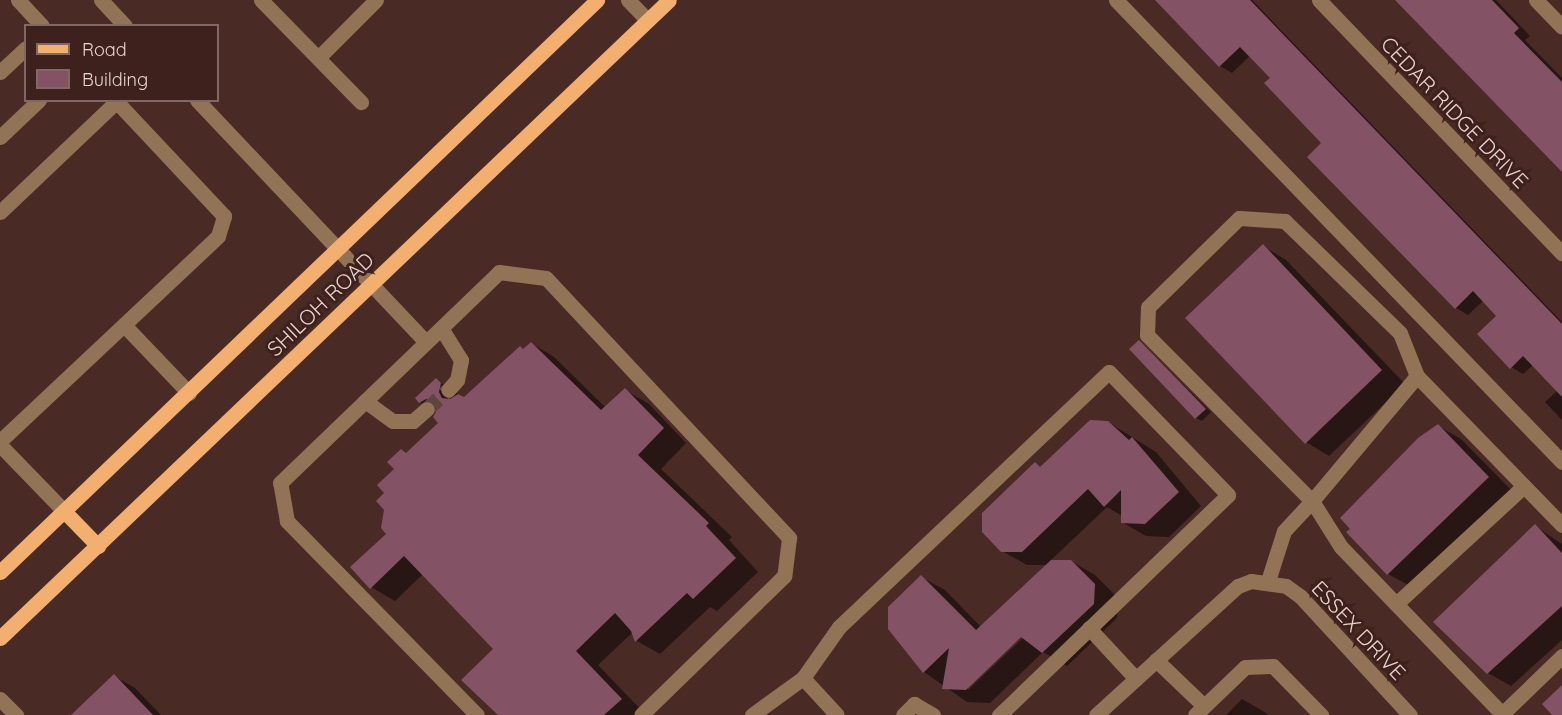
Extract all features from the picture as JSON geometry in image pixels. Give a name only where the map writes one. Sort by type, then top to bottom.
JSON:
[{"type":"main road","name":"SHILOH ROAD","points":[[0,572],[340,251],[597,0]]},
{"type":"main road","name":"SHILOH ROAD","points":[[0,638],[669,0]]},
{"type":"main road","points":[[64,511],[98,546]]},
{"type":"street","points":[[18,0],[40,24]]},
{"type":"street","points":[[101,0],[123,24]]},
{"type":"street","points":[[261,0],[361,102]]},
{"type":"street","points":[[318,58],[376,0]]},
{"type":"street","points":[[628,0],[648,20]]},
{"type":"street","points":[[1116,0],[1562,462]]},
{"type":"street","name":"CEDAR RIDGE DRIVE","points":[[1319,0],[1562,253]]},
{"type":"street","points":[[1536,0],[1562,27]]},
{"type":"street","points":[[0,72],[24,50]]},
{"type":"street","points":[[0,137],[37,102]]},
{"type":"street","points":[[2,205],[114,102]]},
{"type":"street","points":[[64,511],[0,443],[218,236],[224,216],[116,102]]},
{"type":"street","points":[[199,102],[426,342]]},
{"type":"street","points":[[1562,525],[1417,376],[1400,333],[1285,221],[1239,218],[1148,307],[1147,335],[1312,501],[1341,547],[1502,715],[1562,656]]},
{"type":"street","points":[[477,715],[287,521],[280,483],[499,272],[546,278],[789,538],[784,576],[641,715]]},
{"type":"street","points":[[124,325],[189,393]]},
{"type":"street","points":[[441,328],[461,360],[457,380],[448,390]]},
{"type":"street","points":[[752,715],[803,678],[839,627],[1109,372],[1228,495],[999,715]]},
{"type":"street","points":[[1096,715],[1238,586],[1251,580],[1268,581],[1284,531],[1417,376]]},
{"type":"street","points":[[365,401],[393,421],[413,421],[426,409]]},
{"type":"street","points":[[1396,604],[1524,486]]},
{"type":"street","name":"ESSEX DRIVE","points":[[1268,581],[1286,586],[1300,596],[1410,715]]},
{"type":"street","points":[[1089,628],[1136,679]]},
{"type":"street","points":[[1156,660],[1200,711],[1245,667],[1274,666],[1321,715]]},
{"type":"street","points":[[803,678],[837,715]]},
{"type":"street","points":[[0,699],[16,715]]},
{"type":"street","points":[[903,715],[914,704],[933,715]]},
{"type":"building","points":[[1155,0],[1250,0],[1562,324],[1562,397],[1523,356],[1510,369],[1477,334],[1496,316],[1473,291],[1455,309],[1307,157],[1321,143],[1264,83],[1270,78],[1240,47],[1219,67]]},
{"type":"building","points":[[1395,0],[1492,0],[1519,28],[1514,33],[1562,82],[1562,172]]},
{"type":"building","points":[[1263,244],[1382,370],[1305,444],[1185,318]]},
{"type":"building","points":[[1139,340],[1206,409],[1195,419],[1129,349]]},
{"type":"building","points":[[531,342],[601,410],[625,388],[664,428],[638,455],[709,523],[706,526],[736,558],[693,599],[687,593],[635,642],[631,631],[615,613],[576,651],[622,699],[604,715],[498,715],[461,680],[493,649],[404,556],[370,589],[350,567],[386,534],[381,528],[384,510],[376,501],[384,493],[377,485],[394,469],[387,462],[401,449],[406,453],[438,423],[433,417],[436,412],[434,402],[426,399],[419,403],[415,398],[436,378],[441,383],[439,392],[442,398],[450,399],[458,394],[464,397],[520,346],[523,349]]},
{"type":"building","points":[[1090,420],[1108,421],[1129,440],[1132,437],[1179,492],[1145,524],[1121,523],[1121,490],[1104,507],[1088,489],[1022,552],[1001,552],[982,532],[982,513],[1035,462],[1040,467]]},
{"type":"building","points":[[1438,424],[1489,477],[1387,575],[1346,532],[1350,529],[1340,518],[1418,438]]},
{"type":"building","points":[[1535,524],[1562,553],[1562,606],[1487,674],[1433,622]]},
{"type":"building","points":[[1051,560],[1071,560],[1095,584],[1094,604],[1042,653],[1021,637],[966,690],[942,689],[949,648],[923,673],[888,629],[888,607],[921,575],[976,630]]},
{"type":"building","points":[[114,674],[153,715],[71,715]]},
{"type":"building","points":[[1562,685],[1562,715],[1552,715],[1542,704]]},
{"type":"tunnel","points":[[427,409],[448,390]]}]
